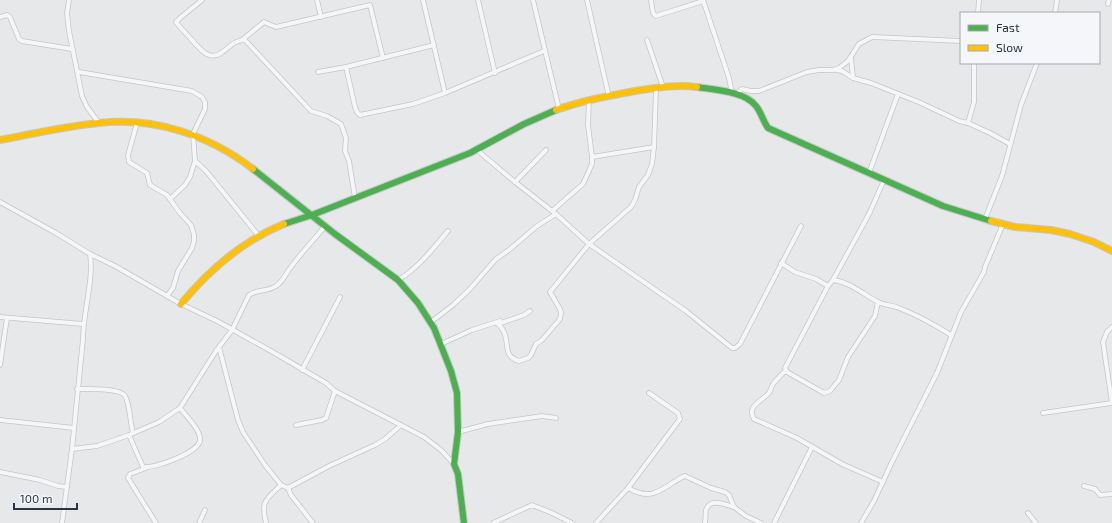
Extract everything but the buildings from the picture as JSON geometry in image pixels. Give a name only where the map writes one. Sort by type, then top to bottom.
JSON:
[{"type":"street","points":[[69,0],[67,13],[72,49],[85,104],[99,123]]},
{"type":"street","points":[[202,0],[176,22],[198,47],[208,55],[217,56],[234,43],[242,40],[264,22],[276,27],[321,17],[370,2],[383,58]]},
{"type":"street","points":[[317,0],[321,17]]},
{"type":"street","points":[[423,0],[446,93]]},
{"type":"street","points":[[478,0],[495,73]]},
{"type":"street","points":[[533,0],[559,109]]},
{"type":"street","points":[[587,0],[609,97]]},
{"type":"street","points":[[651,0],[653,13],[656,16],[703,1],[734,94]]},
{"type":"street","points":[[978,12],[979,0]]},
{"type":"street","points":[[1056,12],[1057,0]]},
{"type":"street","points":[[0,17],[7,15],[10,17],[19,39],[22,41],[72,49]]},
{"type":"street","points":[[833,70],[844,65],[851,58],[859,44],[872,37],[960,41]]},
{"type":"street","points":[[242,40],[245,40],[257,52],[311,111],[327,116],[341,124],[346,138],[345,151],[349,161],[355,198]]},
{"type":"street","points":[[647,40],[663,88]]},
{"type":"street","points":[[318,72],[346,67],[434,44]]},
{"type":"street","points":[[346,67],[355,108],[360,115],[413,104],[446,93],[544,51]]},
{"type":"street","points":[[851,58],[853,78]]},
{"type":"street","points":[[968,123],[974,102],[974,64]]},
{"type":"street","points":[[985,219],[1002,176],[1021,105],[1037,64]]},
{"type":"street","points":[[734,94],[742,89],[755,91],[763,90],[807,72],[842,70],[853,78],[898,94],[968,123],[1010,144]]},
{"type":"street","points":[[78,72],[192,92],[202,97],[205,102],[205,109],[193,134],[195,161],[186,185],[170,199]]},
{"type":"street","points":[[181,304],[208,272],[258,235],[292,220],[312,215],[477,150],[532,120],[559,109],[590,100],[656,88],[688,86],[734,94],[752,101],[768,128],[943,206],[1015,227],[1051,230],[1070,234],[1094,242],[1112,251]]},
{"type":"street","points":[[441,344],[472,330],[500,321],[498,324],[505,335],[506,347],[513,358],[519,361],[528,358],[531,355],[536,344],[544,338],[561,317],[559,307],[551,296],[550,292],[589,244],[631,206],[635,200],[639,186],[650,170],[654,147],[656,88]]},
{"type":"street","points":[[869,173],[898,94]]},
{"type":"street","points":[[431,322],[469,290],[496,259],[554,213],[583,184],[592,164],[588,124],[590,100]]},
{"type":"street","points":[[0,140],[99,123],[137,123],[159,125],[193,134],[235,155],[325,226],[398,280],[418,303],[431,322],[441,344],[451,371],[456,392],[458,406],[458,432],[454,464]]},
{"type":"street","points":[[137,123],[135,134],[129,146],[128,159],[131,163],[147,173],[150,185],[167,195],[191,225],[194,241],[190,252],[176,274],[173,288],[167,296]]},
{"type":"street","points":[[592,157],[654,147]]},
{"type":"street","points":[[477,150],[554,213],[589,244],[686,311],[732,348],[735,348],[740,344],[801,226]]},
{"type":"street","points":[[515,182],[546,150]]},
{"type":"street","points":[[195,161],[206,171],[258,235]]},
{"type":"street","points":[[878,302],[875,316],[848,357],[839,380],[830,391],[824,393],[787,372],[785,368],[787,362],[869,214],[884,180]]},
{"type":"street","points":[[0,202],[90,254],[115,266],[181,304],[232,330],[336,391],[424,437],[441,450],[454,464],[458,474],[464,523]]},
{"type":"street","points":[[861,523],[874,501],[937,373],[951,335],[967,300],[984,272],[1003,224]]},
{"type":"street","points":[[72,449],[97,446],[131,434],[159,422],[180,408],[219,347],[232,330],[250,295],[255,292],[268,290],[279,284],[290,268],[325,226]]},
{"type":"street","points":[[398,280],[419,264],[448,231]]},
{"type":"street","points":[[62,523],[72,449],[83,339],[83,324],[91,262],[90,254]]},
{"type":"street","points":[[781,263],[795,272],[816,279],[828,286]]},
{"type":"street","points":[[833,280],[842,281],[878,302],[898,308],[951,335]]},
{"type":"street","points":[[302,370],[340,297]]},
{"type":"street","points":[[498,324],[524,315],[530,311]]},
{"type":"street","points":[[0,317],[83,324]]},
{"type":"street","points":[[0,365],[7,318]]},
{"type":"street","points":[[1043,413],[1112,403],[1103,342],[1107,332],[1112,327]]},
{"type":"street","points":[[219,347],[238,420],[243,432],[265,465],[281,485],[288,488],[291,495],[313,523]]},
{"type":"street","points":[[787,372],[784,372],[774,382],[768,394],[754,405],[751,410],[754,419],[797,438],[842,464],[883,482]]},
{"type":"street","points":[[77,389],[112,390],[125,395],[128,402],[131,434],[143,467],[146,468]]},
{"type":"street","points":[[296,425],[326,418],[336,391]]},
{"type":"street","points":[[596,523],[628,488],[680,419],[678,413],[649,393]]},
{"type":"street","points":[[156,523],[128,478],[130,474],[184,456],[198,446],[200,441],[198,433],[180,408]]},
{"type":"street","points":[[458,432],[488,424],[542,416],[556,418]]},
{"type":"street","points":[[0,420],[74,428]]},
{"type":"street","points":[[288,488],[329,466],[375,445],[401,425]]},
{"type":"street","points":[[774,523],[812,447]]},
{"type":"street","points":[[0,472],[68,487]]},
{"type":"street","points":[[628,488],[642,494],[650,494],[685,476],[711,488],[725,492],[729,495],[734,507]]},
{"type":"street","points":[[266,523],[264,503],[281,485]]},
{"type":"street","points":[[1084,486],[1095,489],[1100,495],[1112,494]]},
{"type":"street","points":[[705,523],[706,510],[708,506],[712,503],[719,502],[734,507],[746,516],[761,523]]},
{"type":"street","points":[[493,523],[532,505],[572,523]]},
{"type":"street","points":[[199,523],[205,510]]},
{"type":"street","points":[[1028,513],[1036,523]]},
{"type":"traffic: fast","points":[[697,87],[729,92],[745,97],[756,106],[768,128],[943,206],[991,221]]},
{"type":"traffic: fast","points":[[284,224],[312,215],[470,153],[524,124],[556,110]]},
{"type":"traffic: fast","points":[[253,169],[335,234],[398,280],[418,303],[434,328],[451,371],[457,393],[458,432],[454,464],[458,474],[464,523]]},
{"type":"traffic: slow","points":[[556,110],[585,101],[635,91],[673,86],[697,87]]},
{"type":"traffic: slow","points":[[0,140],[87,124],[120,122],[140,123],[161,126],[200,138],[236,157],[253,169]]},
{"type":"traffic: slow","points":[[991,221],[1015,227],[1051,230],[1070,234],[1094,242],[1112,251]]},
{"type":"traffic: slow","points":[[181,304],[192,291],[227,258],[254,239],[284,224]]}]
